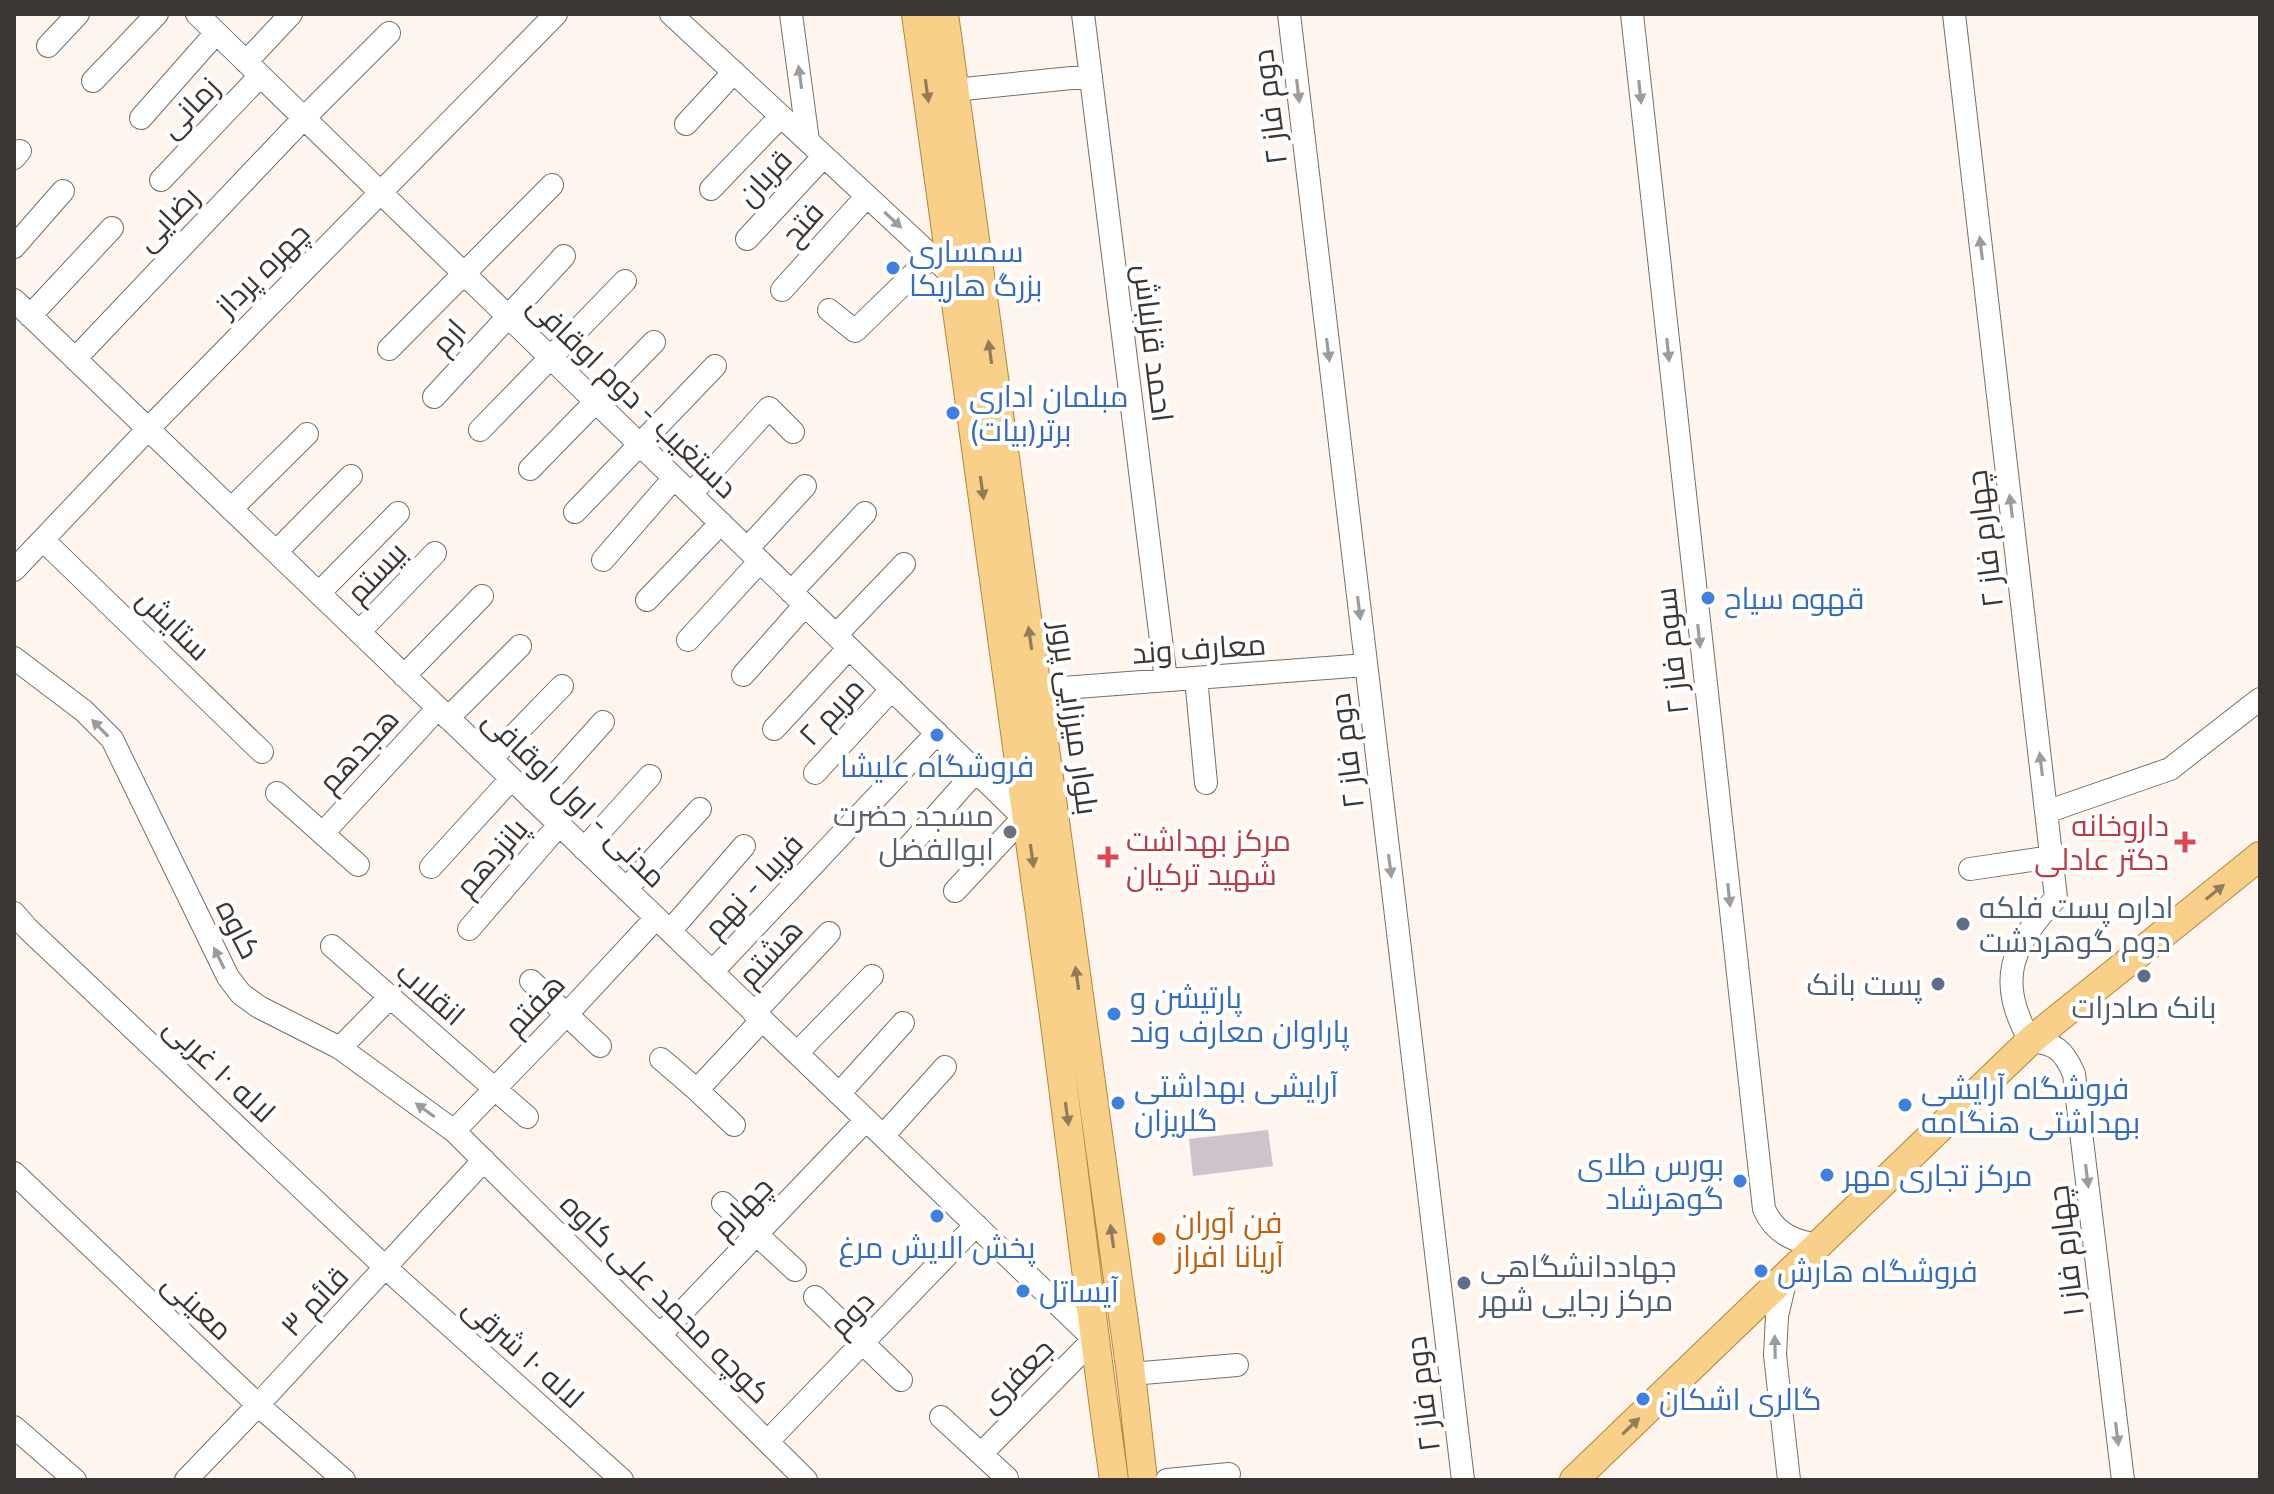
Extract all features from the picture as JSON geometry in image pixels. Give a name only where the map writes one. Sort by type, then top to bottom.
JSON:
[{"type":"main road","name":"بلوار میرزایی پرور","points":[[916,14],[942,266],[1026,819],[1114,1480]]},
{"type":"main road","name":"بلوار میرزایی پرور","points":[[944,14],[1143,1480]]},
{"type":"main road","points":[[1574,1480],[2030,1041],[2260,856]]},
{"type":"street","points":[[48,46],[78,14]]},
{"type":"street","points":[[93,81],[157,14]]},
{"type":"street","name":"دستغیب - دوم اوقافی","points":[[197,14],[1026,819]]},
{"type":"street","name":"زمانی","points":[[161,180],[253,69],[291,14]]},
{"type":"street","name":"چهره پرداز","points":[[14,570],[148,429],[556,14]]},
{"type":"street","points":[[671,14],[942,266],[862,338],[829,310]]},
{"type":"street","points":[[791,14],[816,149]]},
{"type":"street","name":"احمد قزلباش","points":[[1083,14],[1166,680]]},
{"type":"street","name":"دوم فاز ۲","points":[[1289,14],[1463,1480]]},
{"type":"street","name":"سوم فاز ۲","points":[[1632,14],[1764,1209],[1769,1220],[1789,1238],[1820,1245]]},
{"type":"street","name":"چهارم فاز ۲","points":[[1954,14],[2056,898],[2028,930],[2013,965],[2013,1002],[2030,1041]]},
{"type":"street","points":[[141,118],[216,33]]},
{"type":"street","name":"رضایی","points":[[75,359],[389,33]]},
{"type":"street","points":[[686,124],[734,72]]},
{"type":"street","points":[[954,90],[1091,76]]},
{"type":"street","points":[[711,189],[781,116]]},
{"type":"street","name":"قربان","points":[[747,239],[816,149]]},
{"type":"street","points":[[389,349],[552,185]]},
{"type":"street","points":[[14,247],[63,191]]},
{"type":"street","name":"فتح","points":[[782,290],[867,196]]},
{"type":"street","points":[[22,308],[112,228]]},
{"type":"street","name":"ارم","points":[[434,397],[564,256]]},
{"type":"street","points":[[480,430],[625,281]]},
{"type":"street","name":"مدنی - اول اوقافی","points":[[22,308],[1094,1339]]},
{"type":"street","points":[[530,469],[654,342]]},
{"type":"street","points":[[575,512],[715,366]]},
{"type":"street","points":[[691,494],[769,408],[793,432]]},
{"type":"street","points":[[231,509],[307,434]]},
{"type":"street","points":[[276,552],[351,476]]},
{"type":"street","points":[[603,560],[674,478]]},
{"type":"street","points":[[688,640],[805,486]]},
{"type":"street","points":[[319,593],[398,513]]},
{"type":"street","points":[[743,675],[865,513]]},
{"type":"street","points":[[647,600],[721,523]]},
{"type":"street","name":"ستایش","points":[[43,540],[262,752]]},
{"type":"street","name":"بیستم","points":[[359,632],[435,553]]},
{"type":"street","points":[[774,729],[904,564]]},
{"type":"street","points":[[404,676],[482,596]]},
{"type":"street","name":"هجدهم","points":[[323,833],[443,713],[520,646]]},
{"type":"street","name":"کاوه","points":[[14,658],[84,711],[112,739],[228,977],[241,994],[259,1007],[340,1048],[454,1131],[484,1160]]},
{"type":"street","name":"معارف وند","points":[[1037,690],[1366,665]]},
{"type":"street","points":[[1196,678],[1206,783]]},
{"type":"street","points":[[491,759],[562,686]]},
{"type":"street","name":"مریم ۲","points":[[815,773],[892,689]]},
{"type":"street","points":[[2046,812],[2170,769],[2260,699]]},
{"type":"street","points":[[533,800],[603,722]]},
{"type":"street","name":"فریبا - نهم","points":[[712,972],[937,733]]},
{"type":"street","points":[[906,850],[976,771]]},
{"type":"street","points":[[584,849],[650,776]]},
{"type":"street","points":[[431,867],[511,779]]},
{"type":"street","name":"هجدهم","points":[[277,793],[358,865]]},
{"type":"street","points":[[626,889],[700,809]]},
{"type":"street","points":[[955,891],[1026,819]]},
{"type":"street","name":"پانزدهم","points":[[469,929],[559,825]]},
{"type":"street","name":"هفتم","points":[[454,1131],[567,1014],[744,846]]},
{"type":"street","points":[[1970,869],[2051,857]]},
{"type":"street","name":"لاله ۱۰ غربی","points":[[14,913],[386,1268]]},
{"type":"street","name":"هشتم","points":[[697,1090],[829,933]]},
{"type":"street","name":"انقلاب","points":[[332,946],[527,1117]]},
{"type":"street","points":[[797,1053],[872,976]]},
{"type":"street","points":[[531,981],[600,1046]]},
{"type":"street","points":[[340,1048],[390,997]]},
{"type":"street","points":[[839,1094],[903,1023]]},
{"type":"street","name":"چهارم فاز ۱","points":[[2030,1041],[2054,1046],[2062,1052],[2074,1074],[2123,1480]]},
{"type":"street","points":[[661,1059],[734,1125]]},
{"type":"street","points":[[883,1136],[945,1067]]},
{"type":"street","name":"چهارم","points":[[660,1335],[866,1120]]},
{"type":"street","name":"قائم ۳","points":[[186,1480],[484,1160]]},
{"type":"street","name":"کوچه محمد علی کاوه","points":[[484,1160],[806,1480]]},
{"type":"street","name":"معینی","points":[[14,1173],[258,1405],[344,1480]]},
{"type":"street","points":[[723,1203],[795,1270]]},
{"type":"street","name":"دوم","points":[[768,1441],[976,1225]]},
{"type":"street","name":"لاله ۱۰ شرقی","points":[[386,1268],[622,1480]]},
{"type":"street","points":[[1786,1278],[1777,1316],[1775,1355],[1789,1480]]},
{"type":"street","points":[[815,1297],[901,1380]]},
{"type":"street","name":"جعفری","points":[[981,1454],[1094,1339]]},
{"type":"street","points":[[1131,1374],[1237,1365]]},
{"type":"street","points":[[941,1417],[1007,1478]]},
{"type":"street","points":[[14,1427],[75,1480]]},
{"type":"street","points":[[1167,1480],[1229,1474]]},
{"type":"building","points":[[1268,1130],[1273,1166],[1193,1176],[1189,1139]]},
{"type":"place","name":"سمساری بزرگ هاریکا","points":[[893,268]]},
{"type":"place","name":"مبلمان اداری برتر(بیات)","points":[[953,413]]},
{"type":"place","name":"قهوه سیاح","points":[[1708,598]]},
{"type":"place","name":"فروشگاه علیشا","points":[[937,735]]},
{"type":"place","name":"مسجد حضرت ابوالفضل","points":[[1010,832]]},
{"type":"place","name":"داروخانه دکتر عادلی","points":[[2185,842]]},
{"type":"place","name":"مرکز بهداشت شهید ترکیان","points":[[1108,857]]},
{"type":"place","name":"اداره پست فلکه دوم گوهردشت","points":[[1963,924]]},
{"type":"place","name":"بانک صادرات","points":[[2144,976]]},
{"type":"place","name":"پست بانک","points":[[1938,984]]},
{"type":"place","name":"پارتیشن و پاراوان معارف وند","points":[[1114,1014]]},
{"type":"place","name":"آرایشی بهداشتی گلریزان","points":[[1118,1103]]},
{"type":"place","name":"فروشگاه آرایشی بهداشتی هنگامه","points":[[1905,1105]]},
{"type":"place","name":"مرکز تجاری مهر","points":[[1827,1175]]},
{"type":"place","name":"بورس طلای گوهرشاد","points":[[1740,1181]]},
{"type":"place","name":"پخش الایش مرغ","points":[[937,1216]]},
{"type":"place","name":"فن آوران آریانا افراز","points":[[1159,1239]]},
{"type":"place","name":"فروشگاه هارش","points":[[1761,1271]]},
{"type":"place","name":"جهاددانشگاهی مرکز رجایی شهر","points":[[1464,1283]]},
{"type":"place","name":"آیساتل","points":[[1023,1291]]},
{"type":"place","name":"گالری اشکان","points":[[1643,1399]]}]
